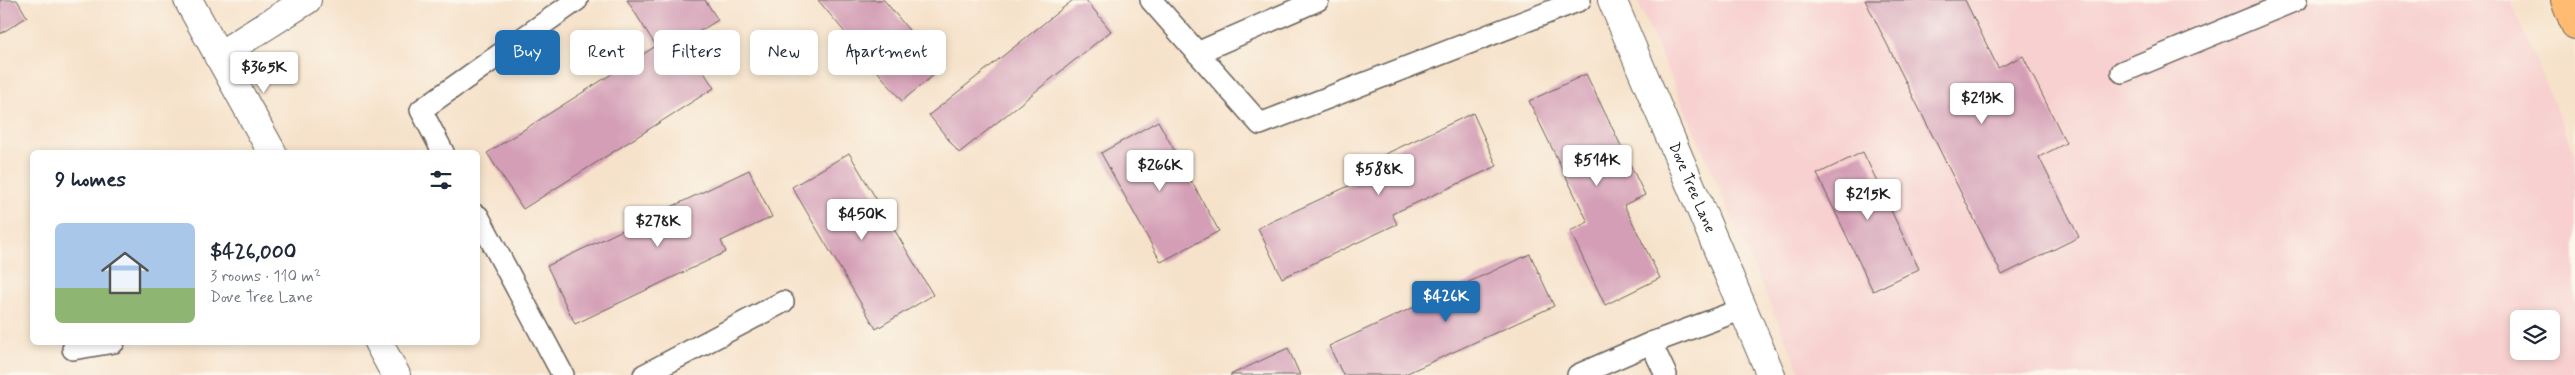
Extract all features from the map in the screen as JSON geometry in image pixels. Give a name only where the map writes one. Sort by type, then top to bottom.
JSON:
[{"type":"main road","points":[[2565,0],[2575,24]]},
{"type":"street","points":[[188,0],[271,150]]},
{"type":"street","points":[[218,56],[307,0]]},
{"type":"street","name":"Dove Tree Lane","points":[[1612,0],[1771,375]]},
{"type":"street","points":[[380,345],[396,375]]},
{"type":"lane","points":[[442,150],[420,110],[577,0]]},
{"type":"lane","points":[[1151,0],[1260,124],[1580,0]]},
{"type":"lane","points":[[1197,53],[1318,0]]},
{"type":"lane","points":[[2122,72],[2296,0]]},
{"type":"lane","points":[[480,220],[563,375]]},
{"type":"lane","points":[[644,375],[783,302]]},
{"type":"lane","points":[[1578,375],[1652,343],[1743,309]]},
{"type":"lane","points":[[1652,343],[1666,375]]},
{"type":"lane","points":[[73,349],[96,345]]},
{"type":"shaded area","points":[[1637,0],[2510,0],[2575,155],[2575,375],[1801,375]]},
{"type":"building","points":[[0,0],[17,0],[27,17],[0,34]]},
{"type":"building","points":[[627,0],[705,0],[718,20],[702,30],[654,30],[654,43]]},
{"type":"building","points":[[818,0],[884,0],[909,30],[843,30]]},
{"type":"building","points":[[1073,0],[1086,0],[1111,31],[959,153],[929,115]]},
{"type":"building","points":[[1865,0],[1965,0],[1998,68],[2023,56],[2066,143],[2039,157],[2079,237],[2002,275]]},
{"type":"building","points":[[654,47],[654,75],[706,75],[714,88],[523,209],[487,153],[610,75],[644,75],[644,54]]},
{"type":"building","points":[[1586,74],[1645,195],[1624,205],[1660,278],[1605,305],[1570,231],[1588,222],[1529,101]]},
{"type":"building","points":[[880,75],[934,75],[902,101]]},
{"type":"building","points":[[1473,113],[1497,166],[1392,214],[1397,224],[1282,278],[1258,228],[1370,176],[1364,164]]},
{"type":"building","points":[[1158,121],[1219,231],[1161,262],[1101,153]]},
{"type":"building","points":[[1863,152],[1919,269],[1873,291],[1817,174]]},
{"type":"building","points":[[849,153],[933,295],[876,329],[792,187]]},
{"type":"building","points":[[749,170],[772,217],[721,241],[726,252],[575,324],[547,266]]},
{"type":"building","points":[[1530,254],[1554,306],[1403,375],[1343,375],[1329,346]]},
{"type":"building","points":[[1288,348],[1300,375],[1230,375]]}]
